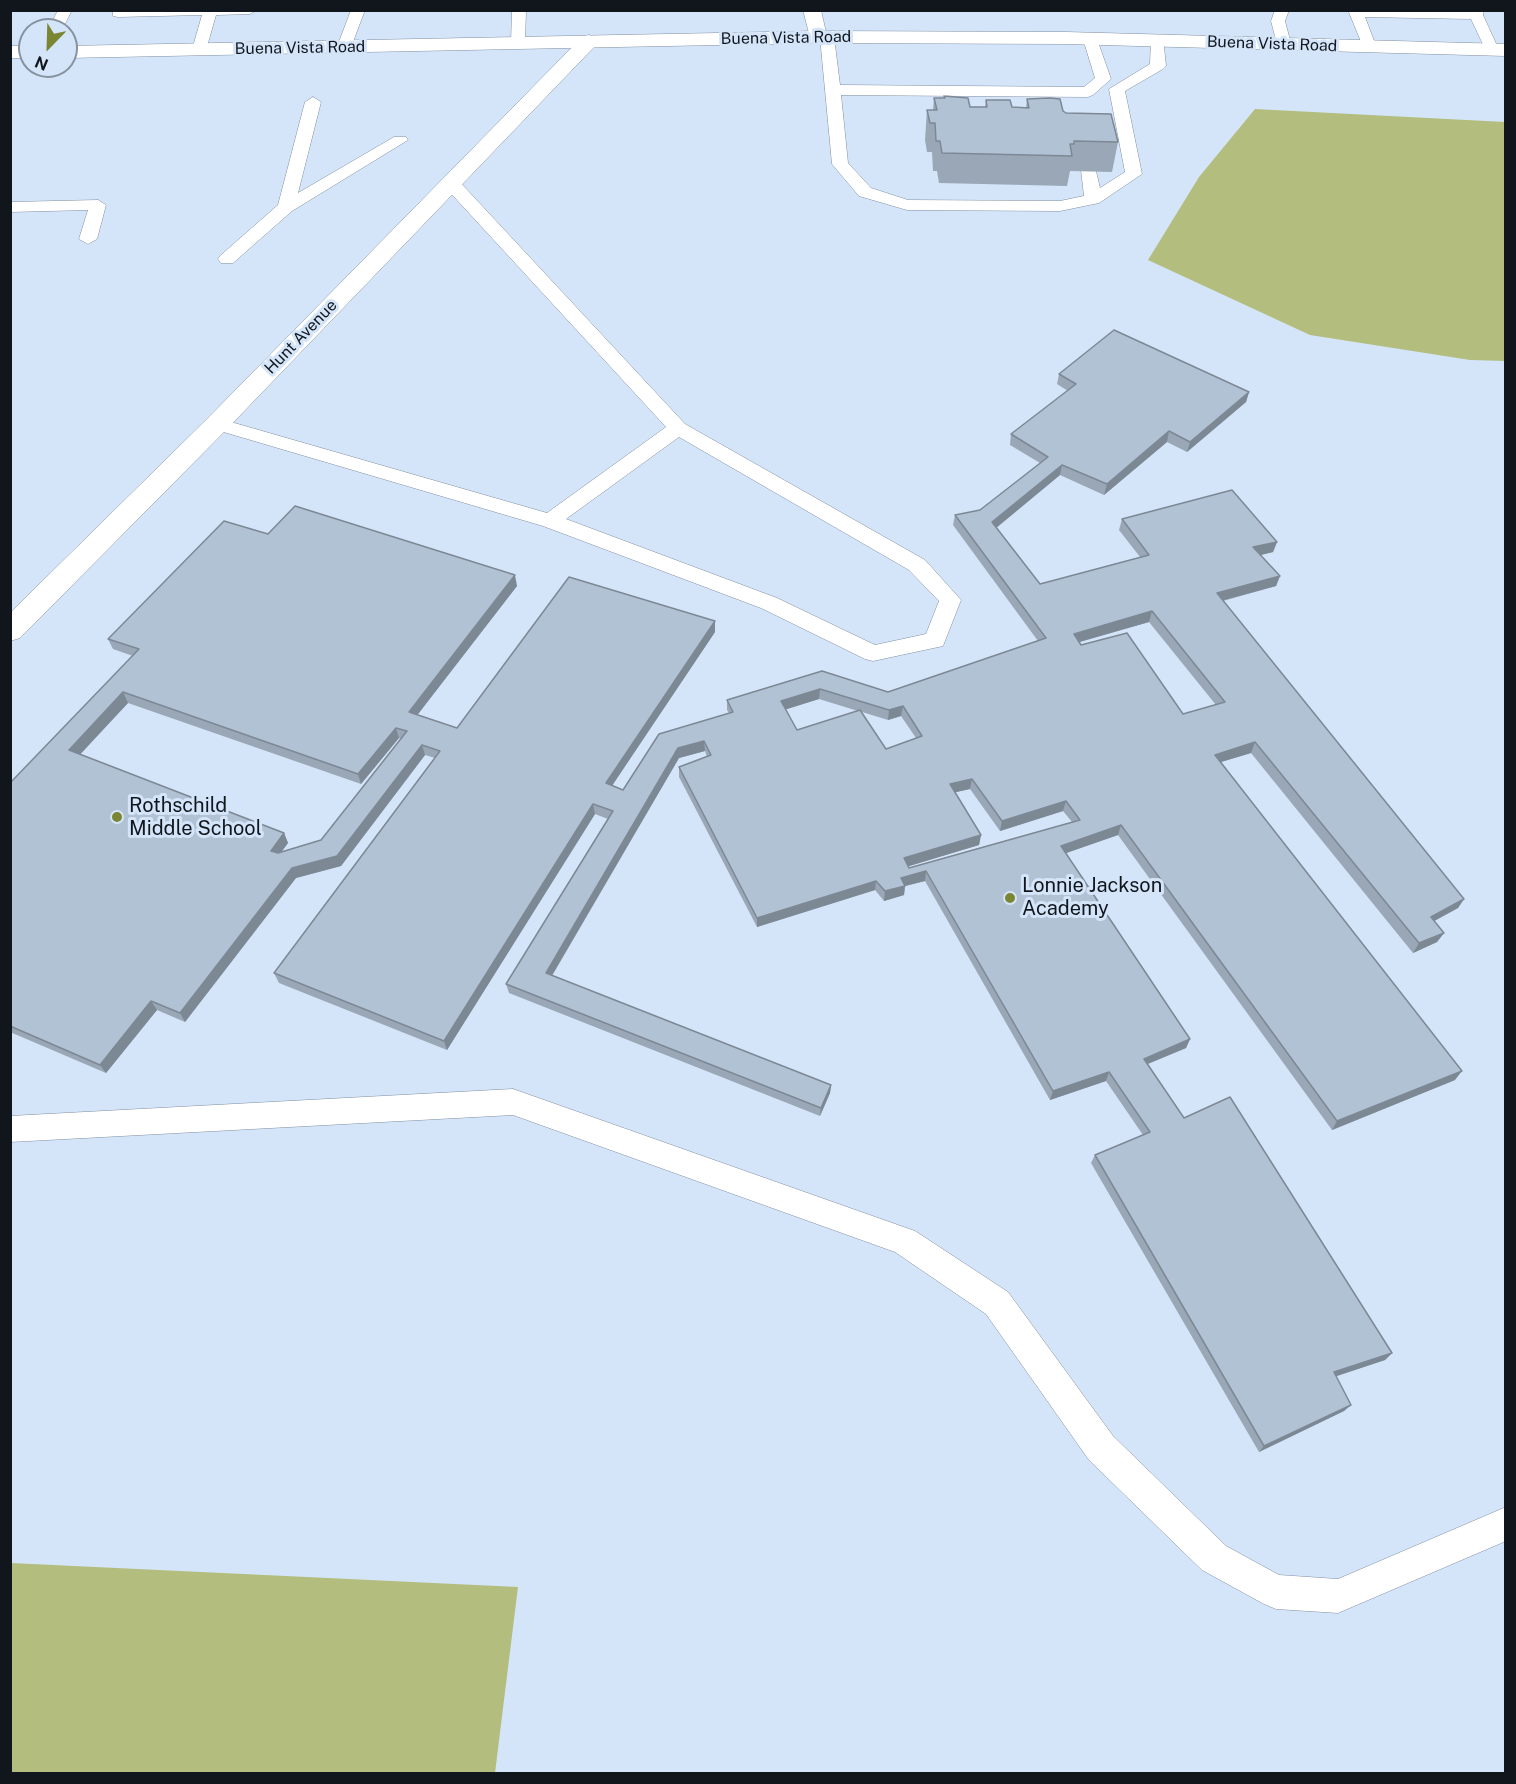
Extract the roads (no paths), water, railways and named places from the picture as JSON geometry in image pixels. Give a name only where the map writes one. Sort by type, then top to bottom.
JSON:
[{"type":"main road","points":[[812,10],[823,37]]},
{"type":"main road","name":"Buena Vista Road","points":[[78,52],[823,37],[1158,40],[1499,50]]},
{"type":"main road","name":"Hunt Avenue","points":[[10,631],[217,424],[589,41]]},
{"type":"lane","points":[[118,13],[250,10]]},
{"type":"lane","points":[[344,47],[358,10]]},
{"type":"lane","points":[[518,43],[519,10]]},
{"type":"lane","points":[[1282,10],[1278,21],[1284,44]]},
{"type":"lane","points":[[199,50],[210,12]]},
{"type":"lane","points":[[1369,46],[1356,12],[1477,13],[1499,50]]},
{"type":"lane","points":[[823,37],[833,90],[840,164],[865,192],[907,205],[1060,206],[1093,199],[1134,174],[1117,89],[1158,66],[1158,40]]},
{"type":"lane","points":[[833,90],[1090,100],[1103,79],[1090,39]]},
{"type":"lane","points":[[286,207],[313,102]]},
{"type":"lane","points":[[227,259],[286,207],[400,140]]},
{"type":"lane","points":[[1089,170],[1093,199]]},
{"type":"lane","points":[[217,424],[550,521],[769,603],[873,653],[936,640],[950,600],[917,565],[678,428],[451,183]]},
{"type":"lane","points":[[10,207],[98,205],[88,239]]},
{"type":"lane","points":[[550,521],[678,428]]},
{"type":"lane","points":[[10,1129],[513,1102],[904,1241],[997,1303],[1101,1448],[1214,1558],[1276,1592],[1338,1596],[1506,1524]]},
{"type":"place","name":"Rothschild Middle School","points":[[117,817]]},
{"type":"place","name":"Lonnie Jackson Academy","points":[[1010,898]]}]
